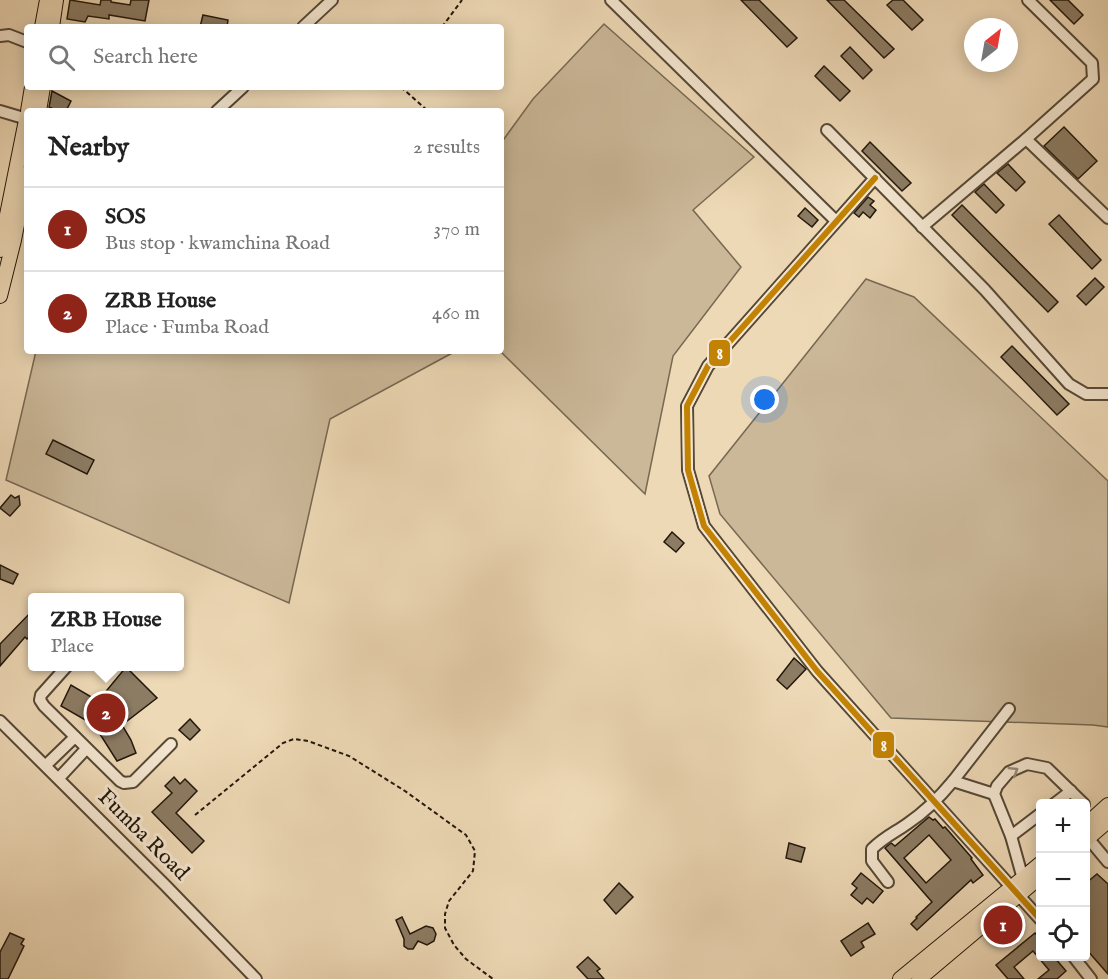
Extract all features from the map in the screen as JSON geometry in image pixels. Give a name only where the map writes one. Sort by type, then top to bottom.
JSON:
[{"type":"main road","points":[[43,24],[47,0]]},
{"type":"main road","points":[[52,24],[56,0]]},
{"type":"main road","points":[[28,108],[31,90]]},
{"type":"main road","points":[[40,108],[42,90]]},
{"type":"main road","points":[[0,250],[24,131]]},
{"type":"main road","points":[[0,296],[24,188]]},
{"type":"main road","points":[[1090,830],[1102,818],[1108,805]]},
{"type":"main road","points":[[919,979],[1036,869]]},
{"type":"main road","points":[[900,979],[1018,887],[1036,879]]},
{"type":"street","points":[[306,24],[332,0]]},
{"type":"street","points":[[611,0],[836,221]]},
{"type":"street","points":[[922,227],[1093,79],[1092,63],[1028,0]]},
{"type":"street","points":[[0,36],[9,36],[24,41]]},
{"type":"street","points":[[221,108],[240,90]]},
{"type":"street","points":[[0,111],[24,115]]},
{"type":"street","points":[[827,130],[1032,341],[1069,384],[1086,394],[1108,394]]},
{"type":"street","points":[[1026,139],[1108,218]]},
{"type":"street","points":[[875,178],[708,366],[687,406],[688,470],[704,526],[817,671],[935,802],[1018,887],[1036,912]]},
{"type":"street","points":[[63,671],[40,700],[86,750],[120,781],[133,782],[171,744]]},
{"type":"street","points":[[888,882],[872,861],[872,849],[884,837],[906,825],[935,802],[1009,709]]},
{"type":"street","name":"Fumba Road","points":[[0,721],[256,979]]},
{"type":"street","points":[[45,765],[75,737]]},
{"type":"street","points":[[59,778],[86,750]]},
{"type":"street","points":[[1018,887],[1011,836],[994,794],[997,786],[1009,772],[1027,764],[1047,768],[1080,799]]},
{"type":"street","points":[[952,781],[994,794]]},
{"type":"street","points":[[1061,799],[1071,791]]},
{"type":"street","points":[[1090,808],[1102,818]]},
{"type":"street","points":[[1011,836],[1036,818]]},
{"type":"street","points":[[1090,839],[1108,861]]},
{"type":"street","points":[[1076,961],[1091,979]]},
{"type":"path","points":[[444,24],[462,0]]},
{"type":"path","points":[[404,90],[425,108]]},
{"type":"path","points":[[195,815],[283,743],[294,740],[308,741],[349,756],[405,791],[466,835],[475,851],[473,871],[449,901],[445,914],[445,928],[454,945],[466,959],[493,979]]},
{"type":"shaded area","points":[[604,24],[754,157],[693,210],[741,267],[673,356],[645,494],[503,354],[504,139],[533,99]]},
{"type":"shaded area","points":[[866,279],[914,297],[1108,481],[1108,727],[891,718],[720,514],[709,476]]},
{"type":"shaded area","points":[[35,354],[450,354],[330,419],[289,603],[6,480]]},
{"type":"building","points":[[70,0],[100,5],[101,0],[111,0],[111,2],[130,5],[131,0],[149,0],[145,21],[109,15],[109,19],[88,16],[85,22],[67,19]]},
{"type":"building","points":[[741,0],[759,0],[797,38],[787,47]]},
{"type":"building","points":[[827,0],[844,0],[894,49],[884,58]]},
{"type":"building","points":[[893,0],[903,0],[923,20],[912,30],[887,5]]},
{"type":"building","points":[[1050,0],[1068,0],[1083,15],[1074,24]]},
{"type":"building","points":[[203,15],[228,20],[227,24],[201,24]]},
{"type":"building","points":[[850,47],[872,70],[863,79],[841,56]]},
{"type":"building","points":[[824,66],[850,91],[840,101],[815,76]]},
{"type":"building","points":[[52,91],[71,101],[68,108],[49,107]]},
{"type":"building","points":[[1064,127],[1097,161],[1078,179],[1044,146]]},
{"type":"building","points":[[870,142],[911,183],[902,191],[862,151]]},
{"type":"building","points":[[1008,164],[1025,182],[1016,191],[997,173]]},
{"type":"building","points":[[984,184],[1004,205],[996,213],[975,192]]},
{"type":"building","points":[[868,197],[874,201],[870,205],[876,210],[870,218],[863,212],[859,217],[854,213]]},
{"type":"building","points":[[962,205],[1058,302],[1048,312],[952,215]]},
{"type":"building","points":[[805,208],[818,220],[812,227],[798,216]]},
{"type":"building","points":[[1059,215],[1101,260],[1092,269],[1049,224]]},
{"type":"building","points":[[1095,278],[1104,287],[1086,305],[1077,296]]},
{"type":"building","points":[[1012,346],[1069,404],[1057,415],[1001,357]]},
{"type":"building","points":[[53,440],[94,460],[87,474],[46,454]]},
{"type":"building","points":[[11,495],[15,498],[19,496],[20,505],[10,516],[0,508]]},
{"type":"building","points":[[672,532],[684,543],[676,552],[664,542]]},
{"type":"building","points":[[0,565],[18,574],[13,584],[0,579]]},
{"type":"building","points":[[28,615],[28,638],[25,637],[0,666],[0,644]]},
{"type":"building","points":[[794,658],[806,669],[787,689],[777,680]]},
{"type":"building","points":[[123,671],[130,671],[157,698],[122,725],[136,753],[117,761],[100,734],[92,729],[89,722],[61,706],[71,685],[98,701]]},
{"type":"building","points":[[190,719],[200,730],[190,740],[179,730]]},
{"type":"building","points":[[174,777],[180,784],[185,779],[197,791],[176,813],[204,841],[192,853],[152,812],[172,793],[165,786]]},
{"type":"building","points":[[929,817],[935,819],[943,828],[945,827],[972,858],[983,875],[973,883],[971,880],[917,930],[911,924],[932,902],[885,848],[891,843],[895,846]],"holes":[[[929,835],[951,860],[926,883],[904,858]]]},
{"type":"building","points":[[789,843],[805,848],[801,862],[786,858]]},
{"type":"building","points":[[861,873],[883,891],[873,903],[867,898],[862,904],[851,895],[857,888],[852,884]]},
{"type":"building","points":[[1097,874],[1108,884],[1108,974],[1090,954],[1090,880]]},
{"type":"building","points":[[619,883],[633,897],[616,914],[604,900]]},
{"type":"building","points":[[402,917],[410,934],[426,926],[433,928],[436,934],[434,941],[427,945],[418,941],[413,949],[404,946],[404,939],[396,920]]},
{"type":"building","points":[[868,923],[875,934],[861,942],[864,947],[851,956],[841,941]]},
{"type":"building","points":[[10,933],[24,939],[21,944],[24,946],[8,979],[0,979],[0,952]]},
{"type":"building","points":[[1036,934],[1036,955],[1033,951],[1014,967],[1024,979],[1008,979],[996,965]]},
{"type":"building","points":[[588,957],[600,969],[597,971],[604,979],[588,979],[577,967]]},
{"type":"building","points":[[1041,961],[1057,961],[1066,971],[1057,979],[1038,979],[1049,970]]},
{"type":"transit line","name":"8","points":[[875,178],[708,366],[687,406],[688,470],[704,526],[817,671],[1036,915]]},
{"type":"place","name":"ZRB House","points":[[106,713]]},
{"type":"place","name":"SOS","points":[[1003,925]]}]
